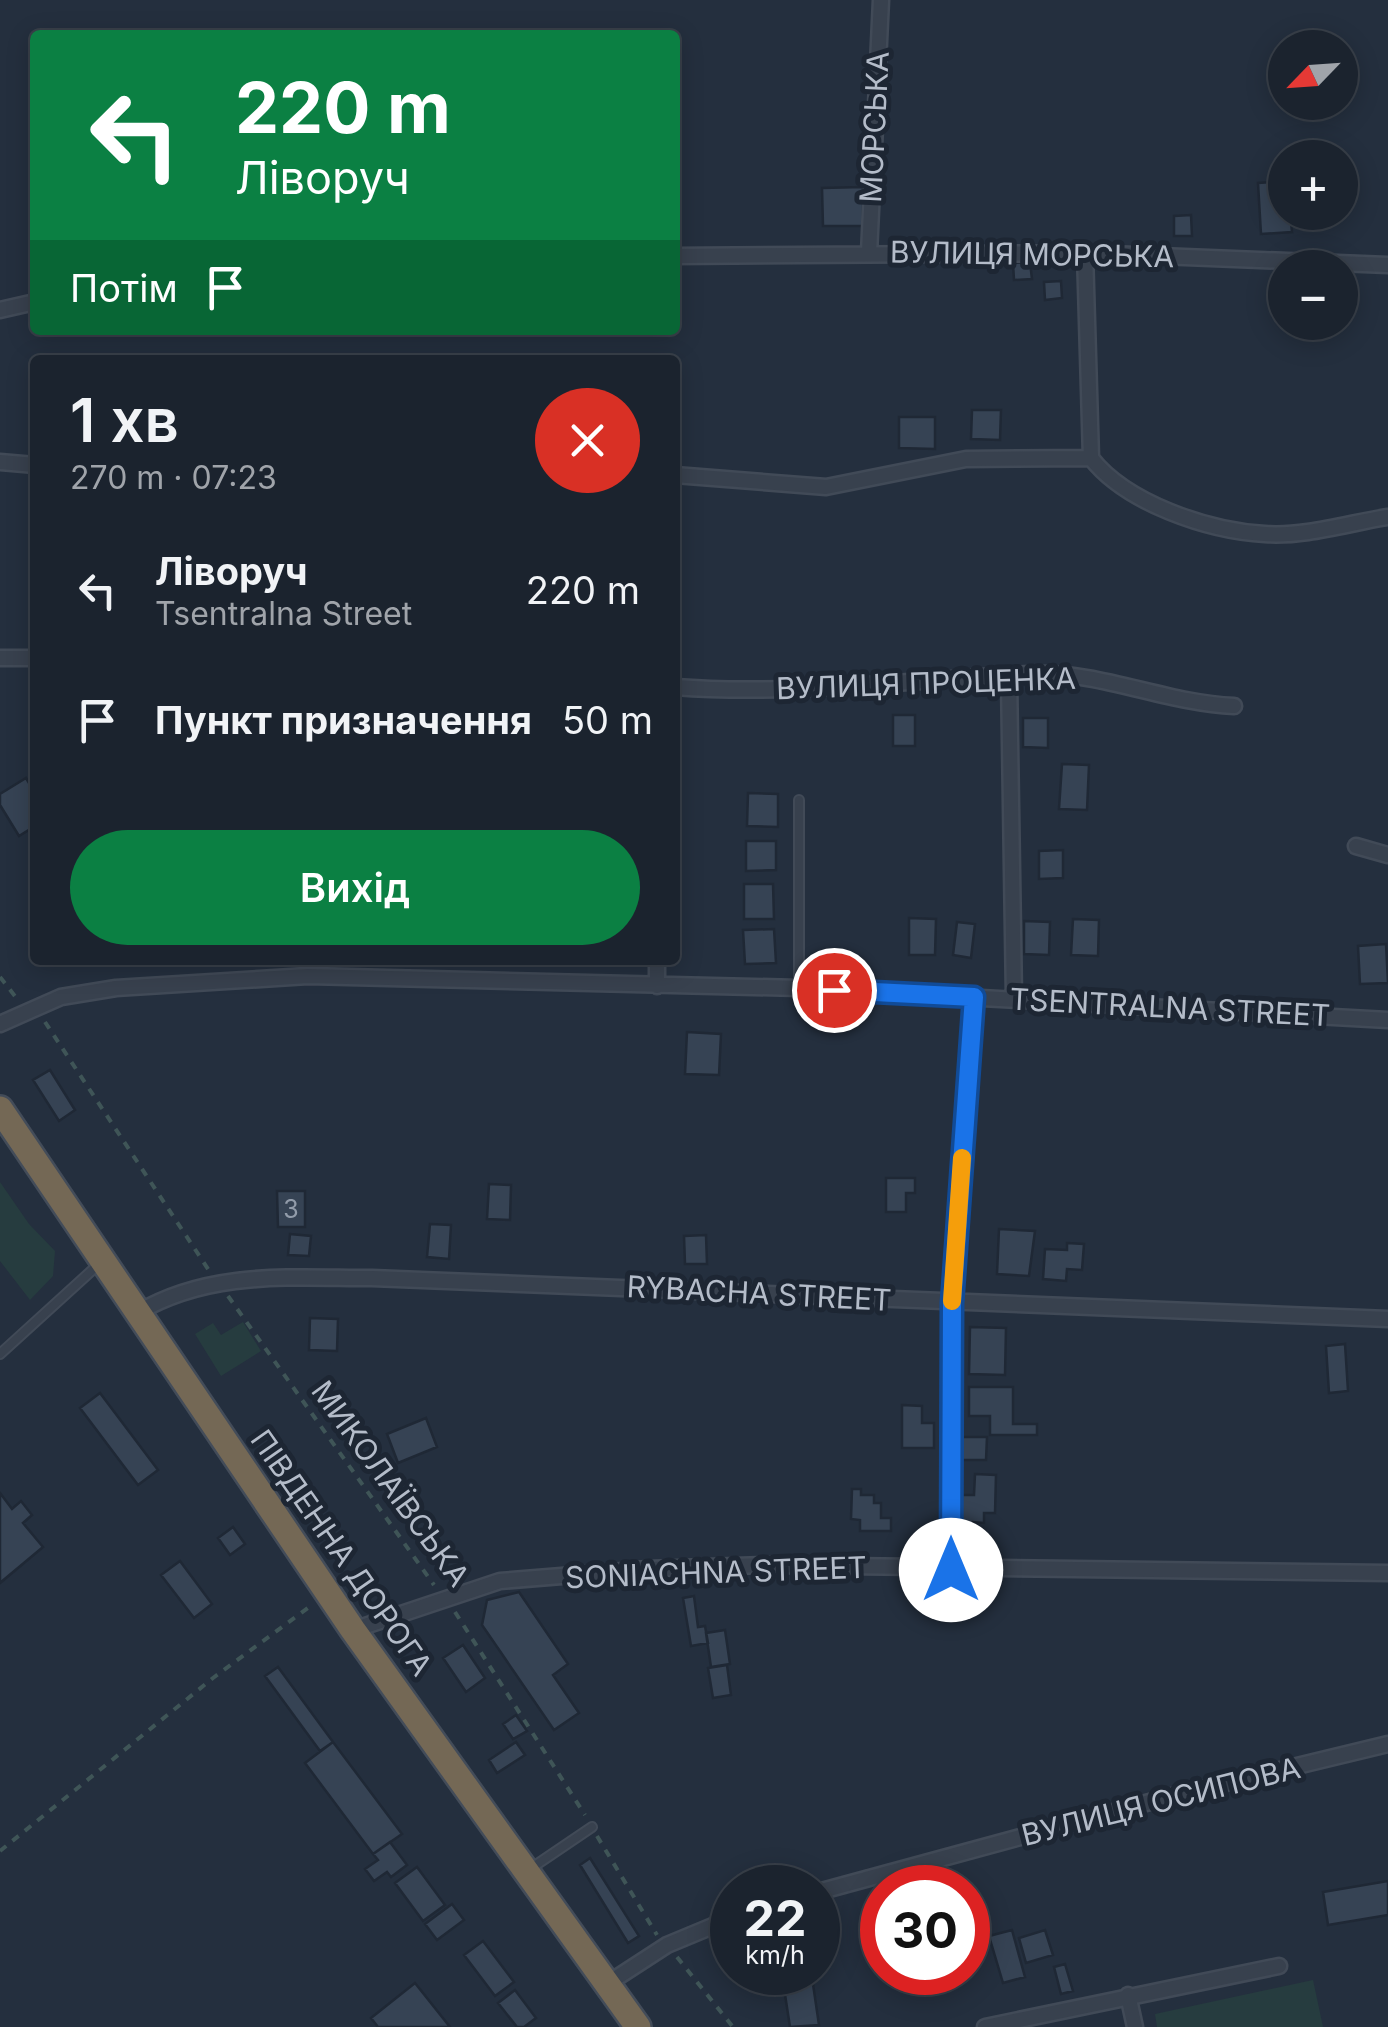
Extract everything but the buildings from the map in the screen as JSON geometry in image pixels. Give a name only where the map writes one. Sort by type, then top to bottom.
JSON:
[{"type":"highway","name":"ПІВДЕННА ДОРОГА","points":[[0,1109],[353,1630],[638,2027]]},
{"type":"street","name":"МОРСЬКА","points":[[868,253],[880,0]]},
{"type":"street","name":"ВУЛИЦЯ МОРСЬКА","points":[[680,256],[1085,253],[1388,265]]},
{"type":"street","points":[[1085,253],[1091,458],[1104,475],[1151,504],[1264,534],[1388,517]]},
{"type":"street","points":[[0,310],[30,303]]},
{"type":"street","points":[[680,475],[826,487],[966,459],[1091,458]]},
{"type":"street","points":[[0,462],[30,465]]},
{"type":"street","points":[[0,658],[30,658]]},
{"type":"street","name":"ВУЛИЦЯ ПРОЦЕНКА","points":[[680,687],[797,691],[1030,674],[1086,676],[1201,704],[1234,706]]},
{"type":"street","points":[[1009,678],[1014,998]]},
{"type":"street","points":[[1356,846],[1388,855]]},
{"type":"street","points":[[657,965],[657,986]]},
{"type":"street","name":"TSENTRALNA STREET","points":[[0,1024],[61,997],[116,988],[308,976],[798,988],[1388,1020]]},
{"type":"street","points":[[951,1570],[952,1303],[974,997]]},
{"type":"street","name":"RYBACHA STREET","points":[[137,1313],[163,1297],[216,1281],[372,1278],[1388,1318]]},
{"type":"street","name":"SONIACHNA STREET","points":[[353,1630],[443,1597],[500,1582],[648,1569],[767,1565],[1388,1573]]},
{"type":"street","name":"ВУЛИЦЯ ОСИПОВА","points":[[840,1886],[1168,1796],[1388,1744]]},
{"type":"street","points":[[607,1984],[666,1946],[710,1927]]},
{"type":"street","points":[[984,2027],[1041,2021],[1128,1995],[1278,1966]]},
{"type":"street","points":[[1128,1995],[1135,2027]]},
{"type":"lane","points":[[798,988],[799,800]]},
{"type":"lane","points":[[0,1354],[102,1261]]},
{"type":"lane","points":[[526,1872],[592,1826]]},
{"type":"path","name":"МИКОЛАЇВСЬКА","points":[[0,977],[28,1010],[50,1026],[176,1226],[505,1684],[666,1946],[701,1982],[733,2027]]},
{"type":"path","points":[[0,1851],[213,1678],[328,1594]]},
{"type":"green space","points":[[0,1182],[29,1224],[55,1251],[53,1276],[30,1300],[0,1261]]},
{"type":"green space","points":[[243,1322],[261,1351],[221,1376],[195,1334],[213,1323],[221,1335]]},
{"type":"green space","points":[[1313,1980],[1323,2027],[1157,2027],[1155,2014]]},
{"type":"slow traffic","points":[[952,1301],[962,1158]]},
{"type":"route","points":[[834,990],[974,997],[952,1303],[951,1570]]}]
